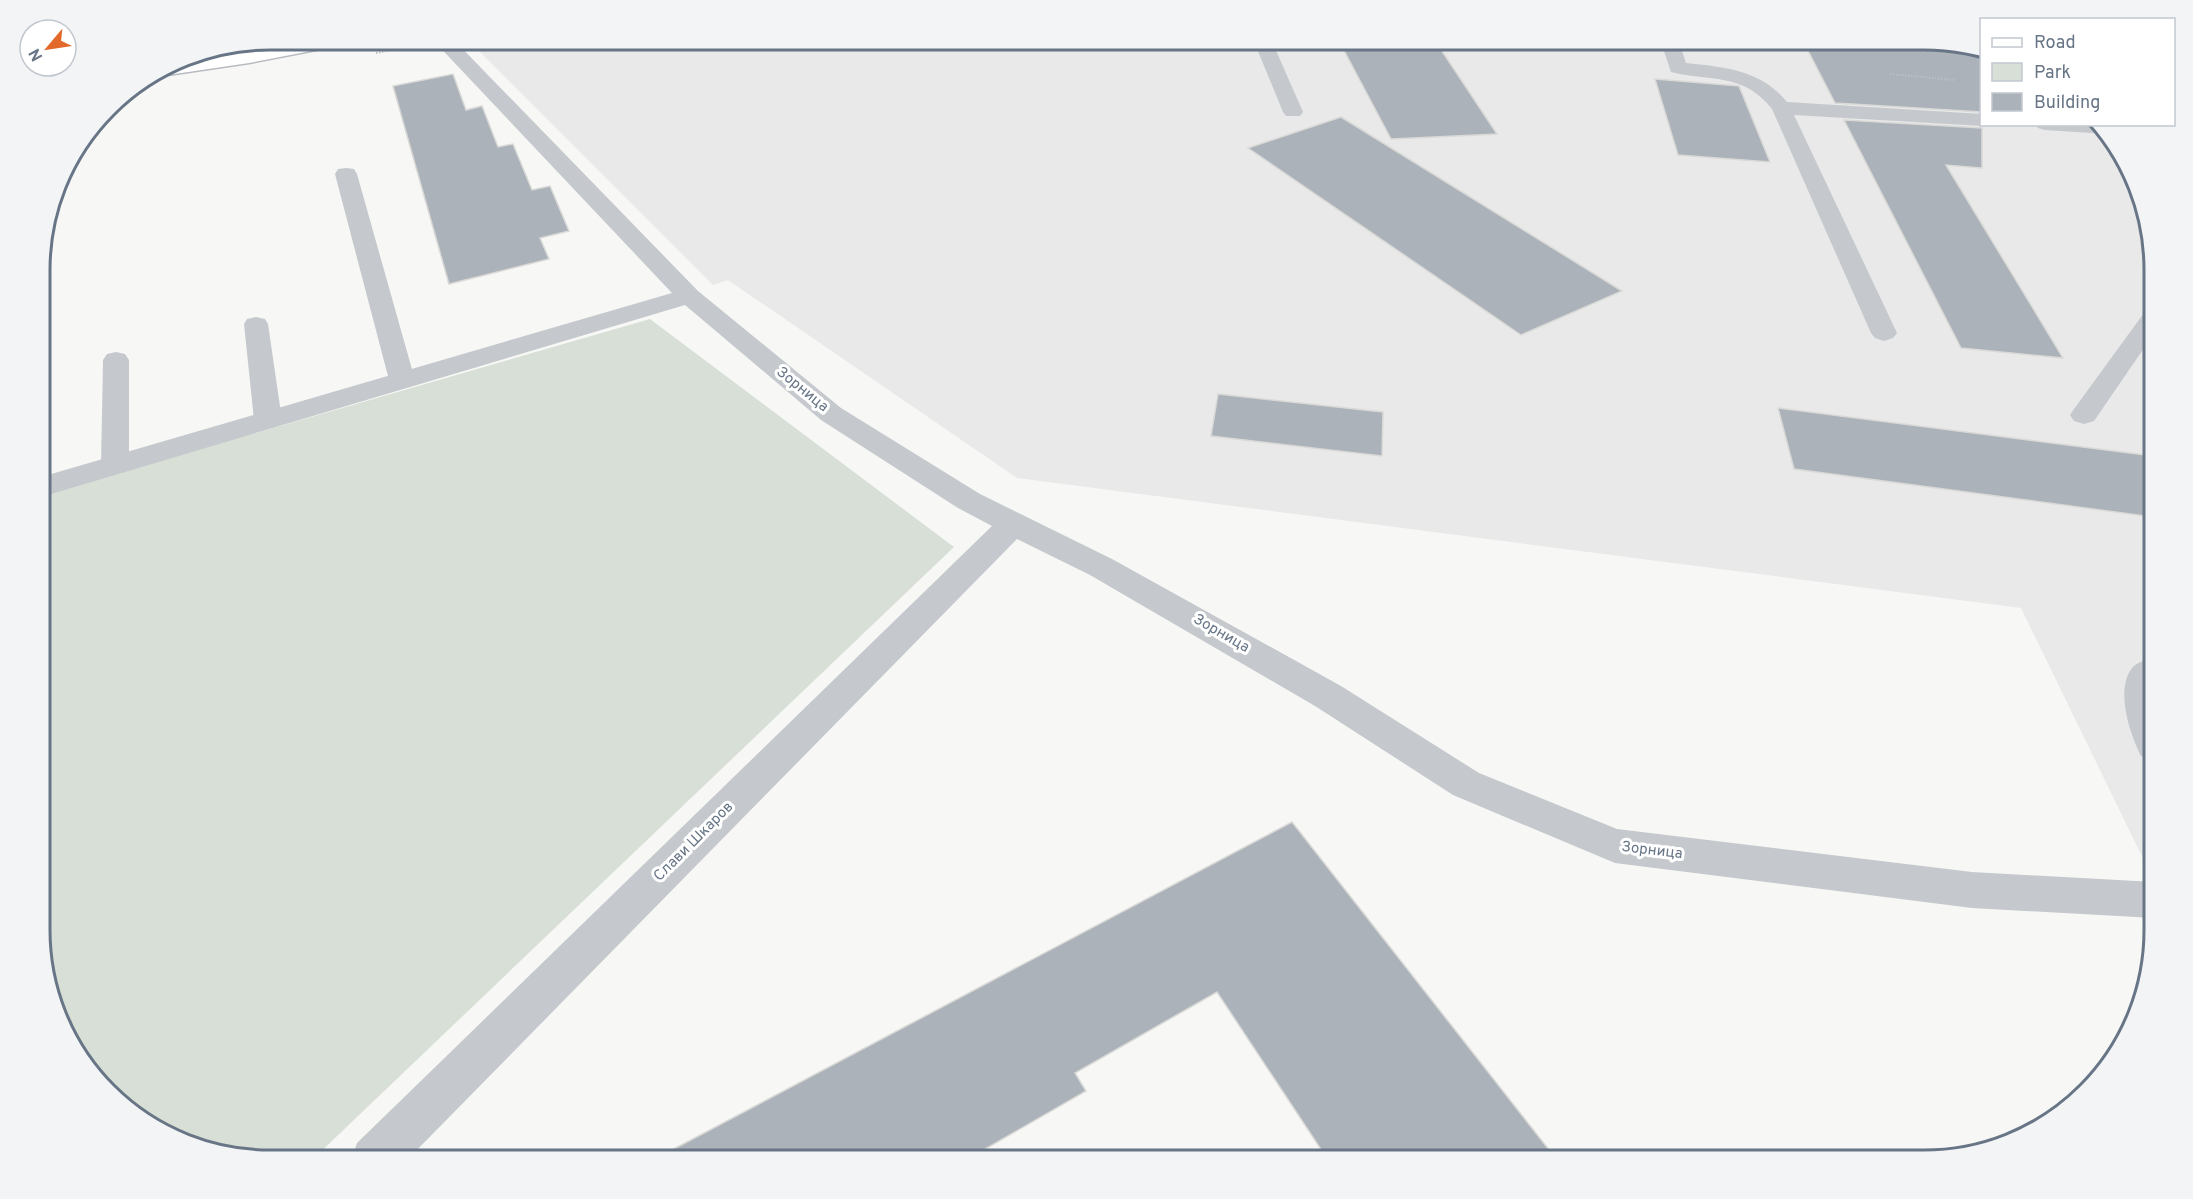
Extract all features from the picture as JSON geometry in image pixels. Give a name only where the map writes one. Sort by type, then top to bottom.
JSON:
[{"type":"main road","points":[[187,65],[285,50]]},
{"type":"street","name":"Зорница","points":[[453,50],[688,296],[831,414],[969,501],[1101,567],[1328,696],[1466,784],[1615,846],[1972,890],[2144,899]]},
{"type":"street","points":[[50,484],[688,296]]},
{"type":"street","name":"Слави Шкаров","points":[[384,1150],[1013,524]]},
{"type":"street","points":[[2144,689],[2142,713],[2144,718]]},
{"type":"lane","points":[[1267,50],[1293,112]]},
{"type":"lane","points":[[1673,50],[1678,68],[1744,76],[1772,94],[1781,108],[1884,333]]},
{"type":"lane","points":[[1781,108],[1980,120]]},
{"type":"lane","points":[[2068,126],[2092,128]]},
{"type":"lane","points":[[346,174],[402,380]]},
{"type":"lane","points":[[256,324],[268,420]]},
{"type":"lane","points":[[2084,415],[2144,332]]},
{"type":"lane","points":[[115,465],[116,360]]},
{"type":"path","points":[[1890,74],[1960,80]]},
{"type":"shaded area","points":[[478,50],[1938,50],[1980,57],[1980,126],[2090,126],[2106,147],[2127,185],[2142,241],[2144,270],[2144,860],[2021,608],[1017,478],[728,280],[713,285]]},
{"type":"green space","points":[[650,319],[954,547],[322,1150],[270,1150],[241,1148],[199,1138],[172,1127],[147,1112],[124,1095],[104,1075],[79,1040],[61,1000],[50,944],[50,492]]},
{"type":"building","points":[[1344,50],[1441,50],[1497,134],[1391,139]]},
{"type":"building","points":[[1808,50],[1938,50],[1980,57],[1980,112],[1835,103]]},
{"type":"building","points":[[453,74],[466,110],[482,106],[498,147],[513,144],[532,190],[550,186],[569,231],[540,238],[549,259],[449,284],[393,86]]},
{"type":"building","points":[[1655,79],[1739,86],[1770,162],[1678,155]]},
{"type":"building","points":[[1341,117],[1622,291],[1521,335],[1248,148]]},
{"type":"building","points":[[1844,120],[1982,128],[1982,168],[1946,165],[2063,358],[1961,348]]},
{"type":"building","points":[[1218,394],[1383,412],[1382,456],[1211,436]]},
{"type":"building","points":[[1778,408],[2144,455],[2144,516],[1794,469]]},
{"type":"building","points":[[1292,822],[1549,1150],[1321,1150],[1217,992],[1075,1073],[1086,1091],[983,1150],[672,1150]]}]
